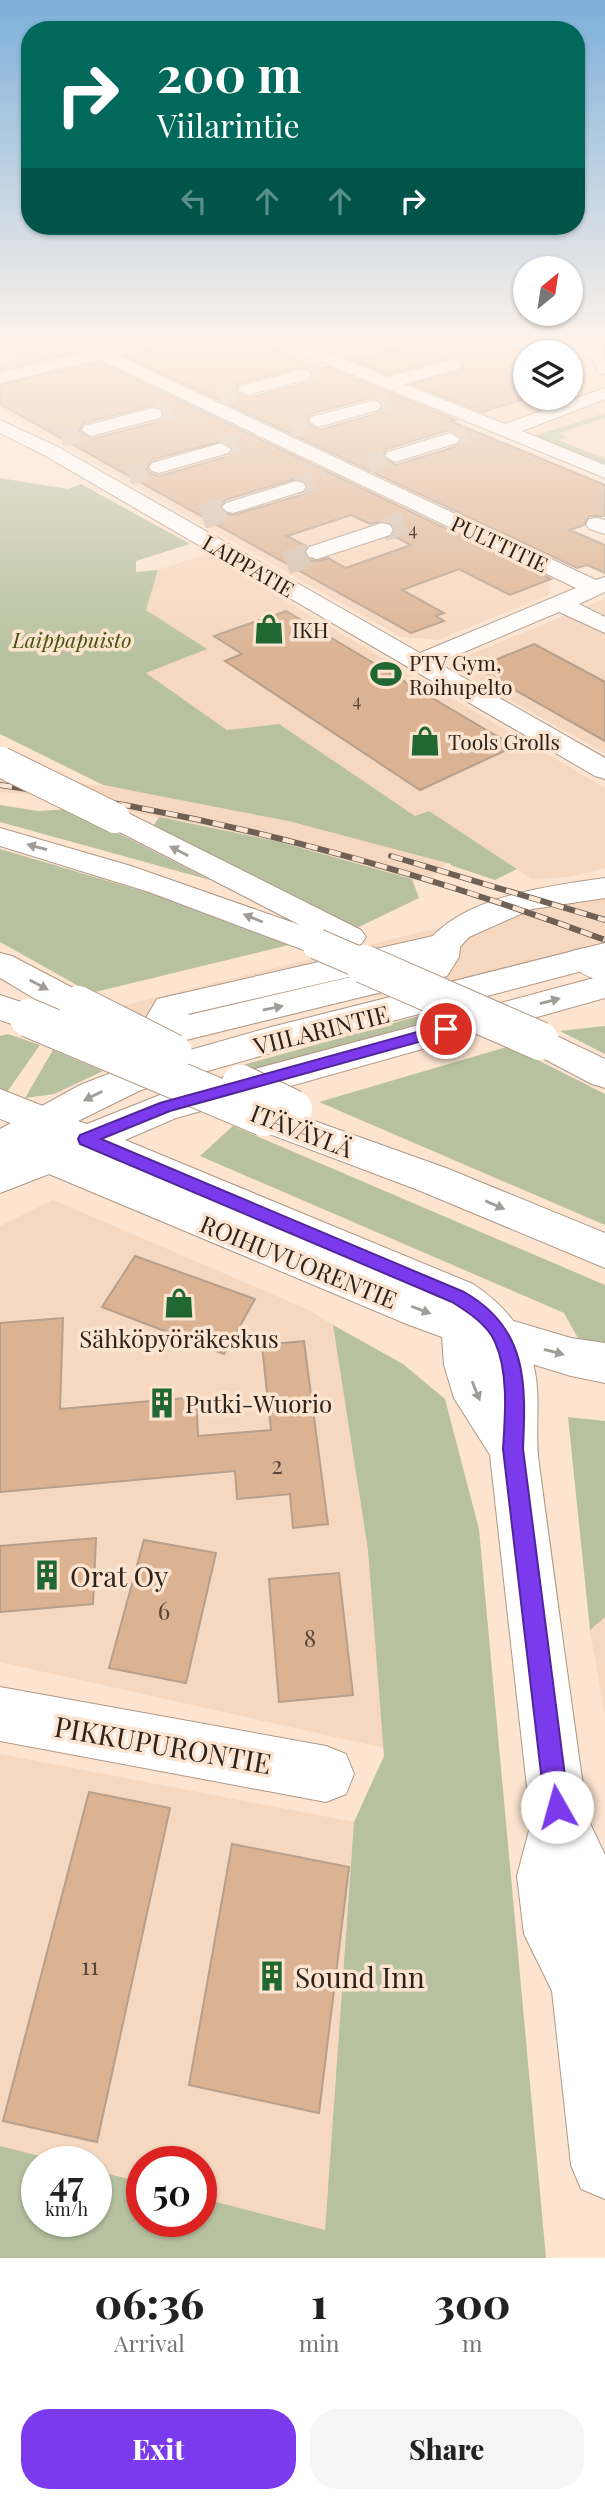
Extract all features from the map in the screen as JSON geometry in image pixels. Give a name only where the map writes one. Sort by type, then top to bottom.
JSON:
[{"type":"main road","name":"PULTTITIE","points":[[312,446],[358,468],[434,512],[600,586]]},
{"type":"main road","points":[[395,456],[426,446]]},
{"type":"main road","points":[[543,446],[605,472]]},
{"type":"main road","name":"LAIPPATIE","points":[[30,447],[105,482],[605,770]]},
{"type":"main road","points":[[159,467],[221,449]]},
{"type":"main road","points":[[325,478],[358,468]]},
{"type":"main road","points":[[105,482],[129,476]]},
{"type":"main road","points":[[233,507],[296,487]]},
{"type":"main road","points":[[411,520],[434,512]]},
{"type":"main road","points":[[178,524],[202,517]]},
{"type":"main road","points":[[317,552],[382,530]]},
{"type":"main road","points":[[261,572],[286,563]]},
{"type":"main road","points":[[417,663],[600,586]]},
{"type":"main road","points":[[561,604],[605,626]]},
{"type":"main road","points":[[0,762],[114,818],[333,941],[605,1075]]},
{"type":"main road","points":[[0,837],[95,863],[333,941]]},
{"type":"main road","points":[[207,1022],[186,1028],[164,1018],[169,1007],[444,944],[457,930],[525,900],[605,888]]},
{"type":"main road","points":[[0,964],[278,1113]]},
{"type":"main road","name":"VIILARINTIE","points":[[20,1141],[86,1139],[165,1107],[600,967]]},
{"type":"main road","name":"VIILARINTIE","points":[[20,1141],[129,1080],[271,1040],[535,974],[600,967]]},
{"type":"main road","name":"ITÄVÄYLÄ","points":[[15,1013],[278,1113],[605,1251]]},
{"type":"main road","name":"ROIHUVUORENTIE","points":[[0,1103],[20,1141],[424,1312],[483,1331]]},
{"type":"main road","name":"ROIHUVUORENTIE","points":[[86,1139],[458,1297],[480,1309],[483,1331],[516,1403],[513,1449],[560,1822],[547,1876],[555,1934],[583,1984],[605,2165]]},
{"type":"main road","points":[[0,1178],[20,1141]]},
{"type":"main road","points":[[483,1331],[605,1363]]},
{"type":"main road","name":"PIKKUPURONTIE","points":[[0,1714],[326,1774]]},
{"type":"shaded area","points":[[64,446],[258,446],[549,579],[549,595],[438,640],[401,637]]},
{"type":"shaded area","points":[[560,446],[605,446],[605,464]]},
{"type":"shaded area","points":[[206,554],[605,788],[605,868],[569,877],[532,879],[429,811],[415,816],[279,725],[228,730],[145,673],[206,649],[146,610],[158,570]]},
{"type":"shaded area","points":[[605,599],[605,753],[465,675],[466,656]]},
{"type":"shaded area","points":[[0,771],[154,794],[288,821],[446,863],[429,882],[412,879],[276,841],[37,795],[0,792]]},
{"type":"shaded area","points":[[605,877],[605,942],[467,980],[350,1001],[188,1041],[118,1007],[441,927],[510,895],[536,889],[569,887]]},
{"type":"shaded area","points":[[53,1200],[309,1310],[333,1325],[368,1550],[384,1748],[0,1662],[0,1226]]},
{"type":"shaded area","points":[[605,1617],[605,1715],[590,1630]]},
{"type":"shaded area","points":[[0,1754],[354,1822],[325,2230],[217,2202],[217,2146],[126,2146],[126,2178],[112,2175],[112,2146],[21,2146],[21,2151],[0,2146]]},
{"type":"green space","points":[[560,446],[574,446],[605,459],[605,464]]},
{"type":"green space","name":"Laippapuisto","points":[[0,478],[68,489],[81,484],[190,544],[136,561],[136,572],[158,570],[146,610],[207,649],[146,673],[227,730],[279,724],[415,816],[429,811],[517,869],[495,880],[451,864],[288,821],[103,785],[0,734]]},
{"type":"green space","points":[[0,805],[38,811],[71,809],[210,880],[0,822]]},
{"type":"green space","points":[[159,817],[276,841],[412,879],[419,898],[357,928],[152,828]]},
{"type":"green space","points":[[0,849],[159,896],[289,945],[91,993],[0,942]]},
{"type":"green space","points":[[433,1012],[440,1017],[438,1020],[252,1069],[243,1065]]},
{"type":"green space","points":[[605,1026],[605,1054],[560,1031]]},
{"type":"green space","points":[[8,1034],[40,1045],[7,1092],[0,1089],[0,1036]]},
{"type":"green space","points":[[510,1046],[605,1094],[605,1225],[319,1102]]},
{"type":"green space","points":[[53,1050],[103,1071],[54,1094],[25,1098]]},
{"type":"green space","points":[[233,1126],[605,1285],[605,1351],[583,1347],[564,1313],[200,1156]]},
{"type":"green space","points":[[333,1325],[403,1364],[445,1399],[479,1529],[546,2258],[0,2258],[0,2146],[21,2151],[21,2237],[112,2237],[112,2175],[126,2178],[126,2237],[217,2237],[217,2202],[325,2230],[354,1822],[384,1756],[368,1550]]},
{"type":"green space","points":[[568,1417],[605,1421],[605,1617],[590,1630]]},
{"type":"building","points":[[76,446],[202,446],[151,460],[147,469],[151,474],[160,476],[229,456],[234,448],[231,446],[275,446],[551,579],[510,595],[459,569],[402,590],[444,613],[436,616],[444,621],[411,633]],"holes":[[[295,479],[304,480],[308,485],[304,494],[234,515],[224,513],[219,507],[225,500]],[[351,515],[370,524],[391,522],[395,529],[393,536],[411,545],[346,568],[328,558],[308,560],[304,553],[306,546],[287,536]]]},
{"type":"building","points":[[318,446],[396,446],[387,449],[382,457],[396,465],[457,446],[511,446],[605,485],[605,516],[589,516],[584,525],[570,530],[605,545],[605,573],[587,565],[577,568]]},
{"type":"building","points":[[286,611],[515,746],[420,790],[225,661],[242,654],[214,636]]},
{"type":"building","points":[[534,644],[605,682],[605,741],[476,668]]},
{"type":"building","name":"Sähköpyöräkeskus","points":[[135,1256],[255,1299],[224,1354],[102,1307]]},
{"type":"building","name":"Putki-Wuorio","points":[[63,1318],[60,1409],[196,1397],[198,1436],[271,1430],[262,1345],[304,1341],[328,1524],[293,1528],[290,1494],[237,1499],[235,1471],[0,1492],[0,1323]]},
{"type":"building","name":"Orat Oy","points":[[96,1538],[93,1604],[0,1612],[0,1546]]},
{"type":"building","points":[[144,1540],[216,1553],[186,1683],[109,1668]]},
{"type":"building","points":[[339,1573],[353,1695],[279,1702],[269,1579]]},
{"type":"building","points":[[89,1792],[170,1808],[97,2142],[3,2121]]},
{"type":"building","name":"Sound Inn","points":[[232,1844],[349,1867],[319,2113],[189,2085]]},
{"type":"tunnel","points":[[221,449],[230,446]]},
{"type":"tunnel","points":[[368,465],[395,456]]},
{"type":"tunnel","points":[[129,476],[159,467]]},
{"type":"tunnel","points":[[296,487],[325,478]]},
{"type":"tunnel","points":[[202,517],[233,507]]},
{"type":"tunnel","points":[[382,530],[411,520]]},
{"type":"tunnel","points":[[286,563],[317,552]]},
{"type":"railway","points":[[0,785],[156,811],[307,846],[456,889],[605,940]]},
{"type":"railway","points":[[391,856],[605,920]]},
{"type":"place","name":"IKH","points":[[269,629]]},
{"type":"place","name":"PTV Gym, Roihupelto","points":[[386,674]]},
{"type":"place","name":"Tools Grolls","points":[[425,741]]},
{"type":"place","name":"Sähköpyöräkeskus","points":[[179,1303]]},
{"type":"place","name":"Putki-Wuorio","points":[[162,1403]]},
{"type":"place","name":"Orat Oy","points":[[47,1575]]},
{"type":"place","name":"Sound Inn","points":[[272,1976]]},
{"type":"route","points":[[446,1029],[165,1107],[86,1139],[458,1297],[480,1309],[504,1338],[516,1403],[513,1449],[557,1807]]}]
